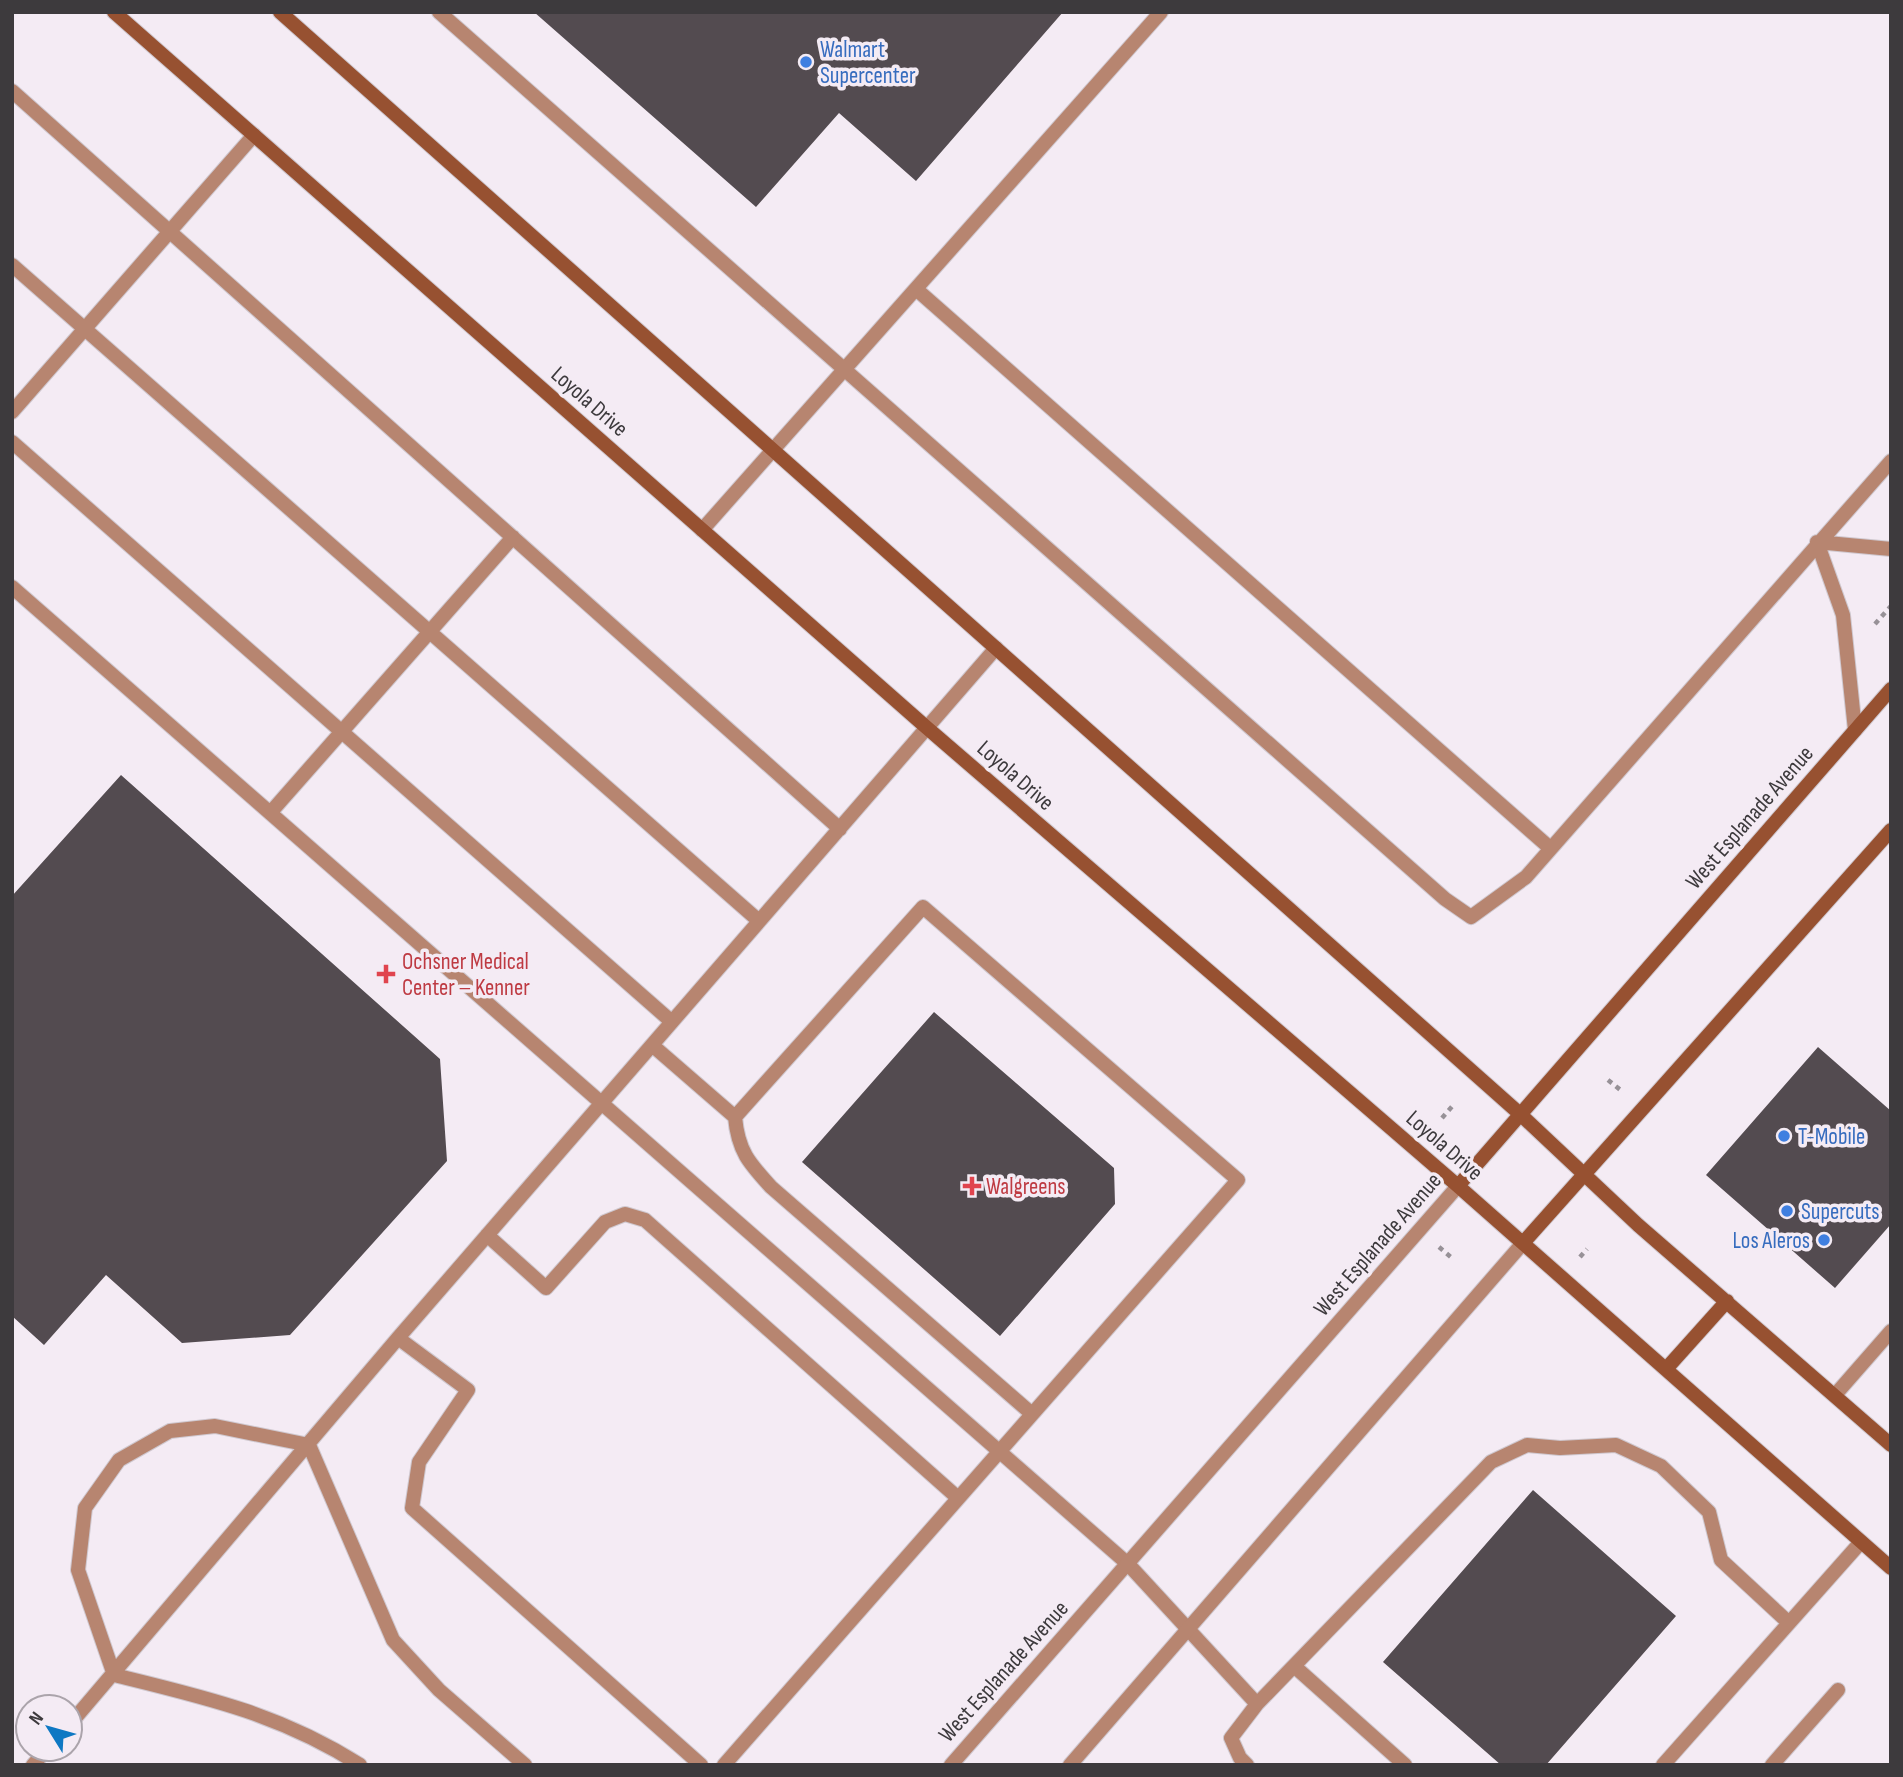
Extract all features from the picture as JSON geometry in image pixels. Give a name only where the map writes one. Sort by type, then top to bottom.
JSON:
[{"type":"main road","name":"Loyola Drive","points":[[114,12],[926,727],[1458,1185],[1891,1568]]},
{"type":"main road","points":[[280,12],[1891,1445]]},
{"type":"main road","name":"West Esplanade Avenue","points":[[1458,1185],[1891,689]]},
{"type":"main road","points":[[1523,1243],[1888,839]]},
{"type":"main road","points":[[1666,1369],[1727,1301]]},
{"type":"street","points":[[439,12],[1445,899],[1471,918],[1526,877],[1891,461]]},
{"type":"street","points":[[702,530],[1161,12]]},
{"type":"street","points":[[12,91],[840,829]]},
{"type":"street","points":[[12,412],[254,135]]},
{"type":"street","points":[[12,265],[431,630],[759,921]]},
{"type":"street","points":[[916,289],[1550,848]]},
{"type":"street","points":[[12,442],[343,730],[672,1022]]},
{"type":"street","points":[[271,812],[513,537]]},
{"type":"street","points":[[1818,542],[1891,550]]},
{"type":"street","points":[[1818,542],[1843,615],[1855,730]]},
{"type":"street","points":[[12,587],[1128,1564],[1257,1704]]},
{"type":"street","points":[[84,1708],[398,1338],[996,648]]},
{"type":"street","points":[[724,1765],[1238,1180],[923,907],[735,1117]]},
{"type":"street","points":[[652,1045],[735,1117],[737,1142],[751,1166],[771,1187],[1032,1414]]},
{"type":"street","name":"West Esplanade Avenue","points":[[951,1765],[1458,1185]]},
{"type":"street","points":[[487,1235],[546,1288],[605,1222],[625,1214],[645,1220],[958,1498]]},
{"type":"street","points":[[1070,1765],[1523,1243]]},
{"type":"street","points":[[1835,1395],[1891,1331]]},
{"type":"street","points":[[398,1338],[468,1390],[419,1462],[412,1508],[701,1765]]},
{"type":"street","points":[[114,1675],[78,1570],[85,1508],[119,1460],[170,1431],[215,1426],[309,1445]]},
{"type":"street","points":[[309,1445],[393,1640],[439,1690],[525,1765]]},
{"type":"street","points":[[1247,1765],[1240,1758],[1231,1738],[1257,1704],[1491,1462],[1527,1445],[1560,1448],[1616,1445],[1661,1465],[1709,1512],[1721,1560],[1789,1623]]},
{"type":"street","points":[[1663,1765],[1861,1542]]},
{"type":"street","points":[[1294,1667],[1405,1765]]},
{"type":"street","points":[[114,1675],[250,1710],[320,1740],[360,1765]]},
{"type":"street","points":[[1772,1765],[1839,1690]]},
{"type":"path","points":[[1875,624],[1891,606]]},
{"type":"path","points":[[1608,1080],[1626,1094]]},
{"type":"path","points":[[1442,1118],[1455,1103]]},
{"type":"building","name":"Walmart Supercenter","points":[[534,12],[1063,12],[916,181],[839,113],[756,207]]},
{"type":"building","points":[[121,775],[440,1059],[447,1161],[290,1335],[182,1343],[106,1275],[44,1345],[12,1316],[12,896]]},
{"type":"building","name":"Walgreens","points":[[934,1012],[1114,1168],[1115,1204],[1000,1336],[802,1162]]},
{"type":"building","points":[[1818,1047],[1891,1111],[1891,1224],[1835,1288],[1706,1175]]},
{"type":"building","points":[[1533,1490],[1676,1616],[1546,1765],[1501,1765],[1383,1662]]},
{"type":"place","name":"Walmart Supercenter","points":[[806,62]]},
{"type":"place","name":"Ochsner Medical Center – Kenner","points":[[386,974]]},
{"type":"place","name":"T-Mobile","points":[[1784,1136]]},
{"type":"place","name":"Walgreens","points":[[972,1186]]},
{"type":"place","name":"Supercuts","points":[[1787,1211]]},
{"type":"place","name":"Los Aleros","points":[[1824,1240]]}]
